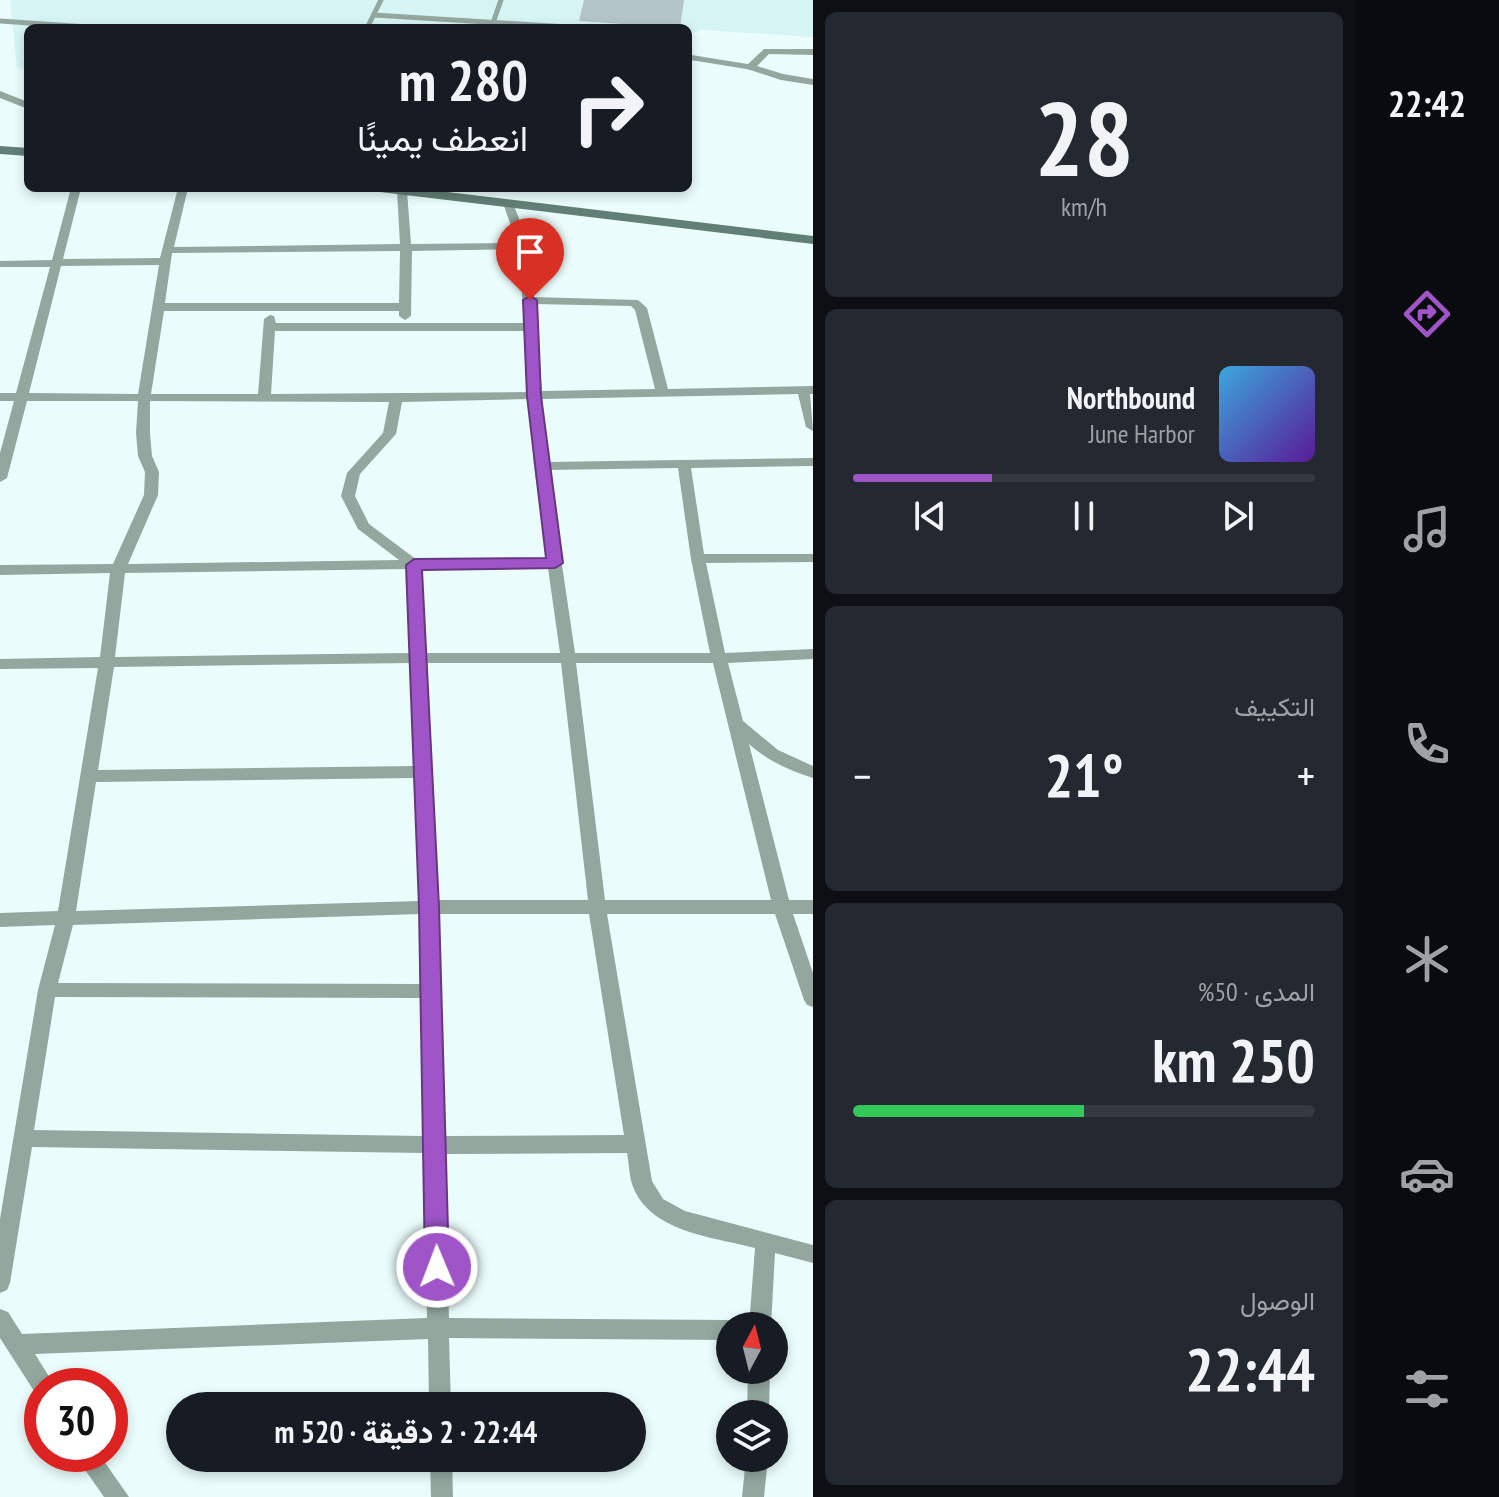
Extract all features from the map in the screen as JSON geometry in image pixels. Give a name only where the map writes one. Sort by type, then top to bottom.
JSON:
[{"type":"main road","points":[[0,150],[24,152]]},
{"type":"main road","points":[[411,192],[813,240]]},
{"type":"street","points":[[813,52],[767,51],[750,67],[781,77],[813,82]]},
{"type":"street","points":[[0,94],[24,104]]},
{"type":"street","points":[[0,478],[75,192]]},
{"type":"street","points":[[0,1283],[47,990],[66,918],[107,662],[118,570],[151,495],[153,481],[143,433],[144,398],[166,256],[182,192]]},
{"type":"street","points":[[402,192],[406,326]]},
{"type":"street","points":[[508,203],[524,246],[541,466],[568,658],[597,907],[633,1144],[642,1183],[656,1205],[680,1219],[813,1254]]},
{"type":"street","points":[[0,264],[406,247],[524,246]]},
{"type":"street","points":[[530,300],[634,303],[641,308],[662,392]]},
{"type":"street","points":[[159,307],[404,307]]},
{"type":"street","points":[[264,398],[271,309]]},
{"type":"street","points":[[270,327],[530,327]]},
{"type":"street","points":[[0,397],[396,398],[808,390],[813,427]]},
{"type":"street","points":[[396,398],[389,434],[354,473],[348,496],[363,526],[414,565],[429,907],[440,1392]]},
{"type":"street","points":[[541,466],[813,462]]},
{"type":"street","points":[[684,464],[698,559],[719,658],[738,723],[782,908],[813,1000]]},
{"type":"street","points":[[698,559],[813,558]]},
{"type":"street","points":[[0,570],[555,563]]},
{"type":"street","points":[[0,664],[420,658],[719,658],[813,654]]},
{"type":"street","points":[[738,723],[762,749],[781,762],[813,772]]},
{"type":"street","points":[[88,776],[422,772]]},
{"type":"street","points":[[0,920],[429,907],[813,907]]},
{"type":"street","points":[[47,990],[431,991]]},
{"type":"street","points":[[23,1138],[435,1145],[633,1144]]},
{"type":"street","points":[[761,1312],[766,1240]]},
{"type":"street","points":[[0,1319],[33,1368]]},
{"type":"street","points":[[19,1344],[438,1328],[716,1330]]},
{"type":"street","points":[[97,1472],[112,1495]]},
{"type":"street","points":[[441,1472],[442,1497]]},
{"type":"street","points":[[753,1497],[756,1472]]},
{"type":"lane","points":[[369,24],[381,0]]},
{"type":"lane","points":[[493,23],[501,0]]},
{"type":"lane","points":[[374,15],[511,24]]},
{"type":"lane","points":[[0,21],[44,24]]},
{"type":"lane","points":[[692,58],[750,67]]},
{"type":"shaded area","points":[[10,0],[813,0],[813,37],[701,30],[692,33],[692,24],[24,24],[24,69],[17,68]]},
{"type":"building","points":[[584,0],[684,0],[681,24],[579,21]]},
{"type":"route","points":[[437,1267],[429,907],[414,565],[555,563],[534,396],[530,300]]}]
